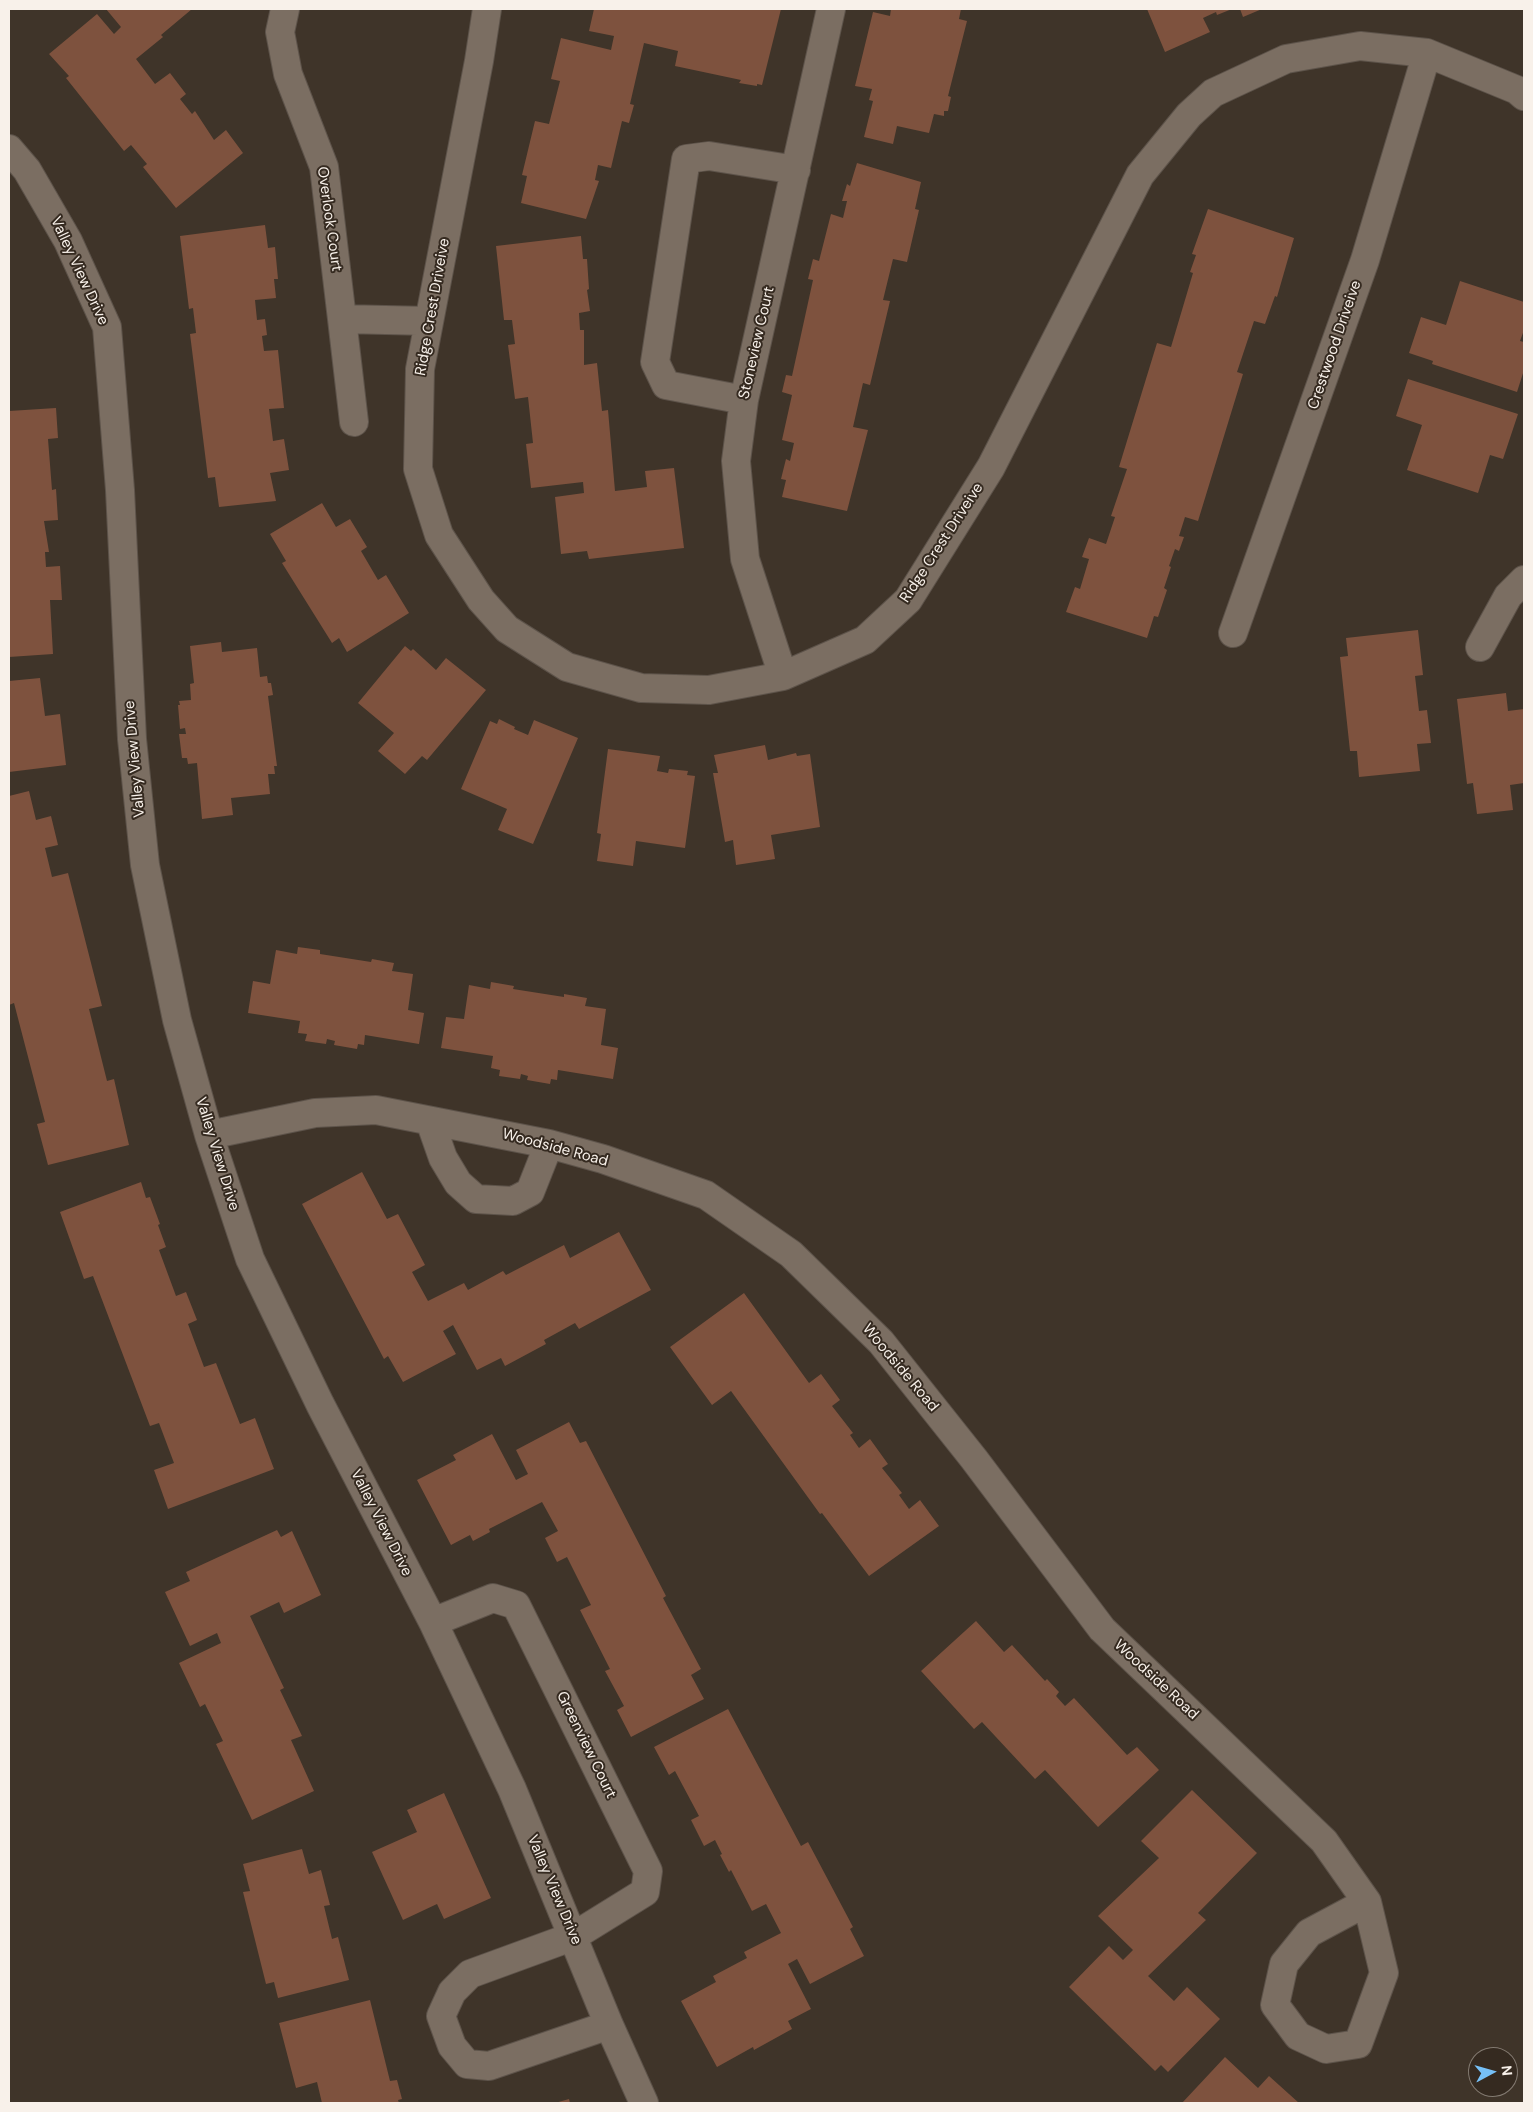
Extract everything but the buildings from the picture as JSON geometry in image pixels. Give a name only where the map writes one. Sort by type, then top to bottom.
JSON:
[{"type":"street","name":"Overlook Court","points":[[285,9],[280,32],[288,74],[324,167],[354,422]]},
{"type":"street","name":"Ridge Crest Driveive","points":[[487,9],[479,61],[420,369],[418,469],[439,535],[481,600],[507,629],[567,667],[641,688],[709,690],[783,676],[865,640],[908,600],[991,467],[1140,175],[1189,115],[1212,93],[1286,59],[1360,46],[1427,53],[1517,90],[1524,96]]},
{"type":"street","name":"Stoneview Court","points":[[783,676],[744,559],[736,461],[744,400],[831,9]]},
{"type":"street","name":"Crestwood Driveive","points":[[1233,633],[1365,260],[1427,53]]},
{"type":"street","name":"Valley View Drive","points":[[9,149],[27,170],[68,241],[107,327],[120,490],[132,739],[145,865],[177,1020],[209,1135],[250,1258],[320,1404],[432,1622],[512,1789],[609,2025],[644,2103]]},
{"type":"street","points":[[744,400],[666,385],[655,362],[686,159],[709,156],[796,170]]},
{"type":"street","points":[[342,319],[429,321]]},
{"type":"street","points":[[1480,647],[1508,596],[1524,580]]},
{"type":"street","name":"Woodside Road","points":[[209,1135],[315,1113],[376,1110],[549,1144],[603,1159],[706,1195],[791,1254],[881,1342],[974,1459],[1102,1629],[1324,1841],[1367,1902],[1384,1973],[1358,2044],[1326,2049],[1298,2036],[1276,2005],[1284,1964],[1309,1933],[1367,1902]]},
{"type":"street","points":[[430,1121],[443,1158],[458,1183],[476,1200],[513,1201],[530,1192],[549,1144]]},
{"type":"street","name":"Greenview Court","points":[[432,1622],[493,1598],[516,1605],[648,1871],[645,1892],[574,1936]]},
{"type":"street","points":[[574,1936],[470,1974],[452,1992],[441,2016],[452,2046],[467,2064],[489,2066],[609,2025]]}]
